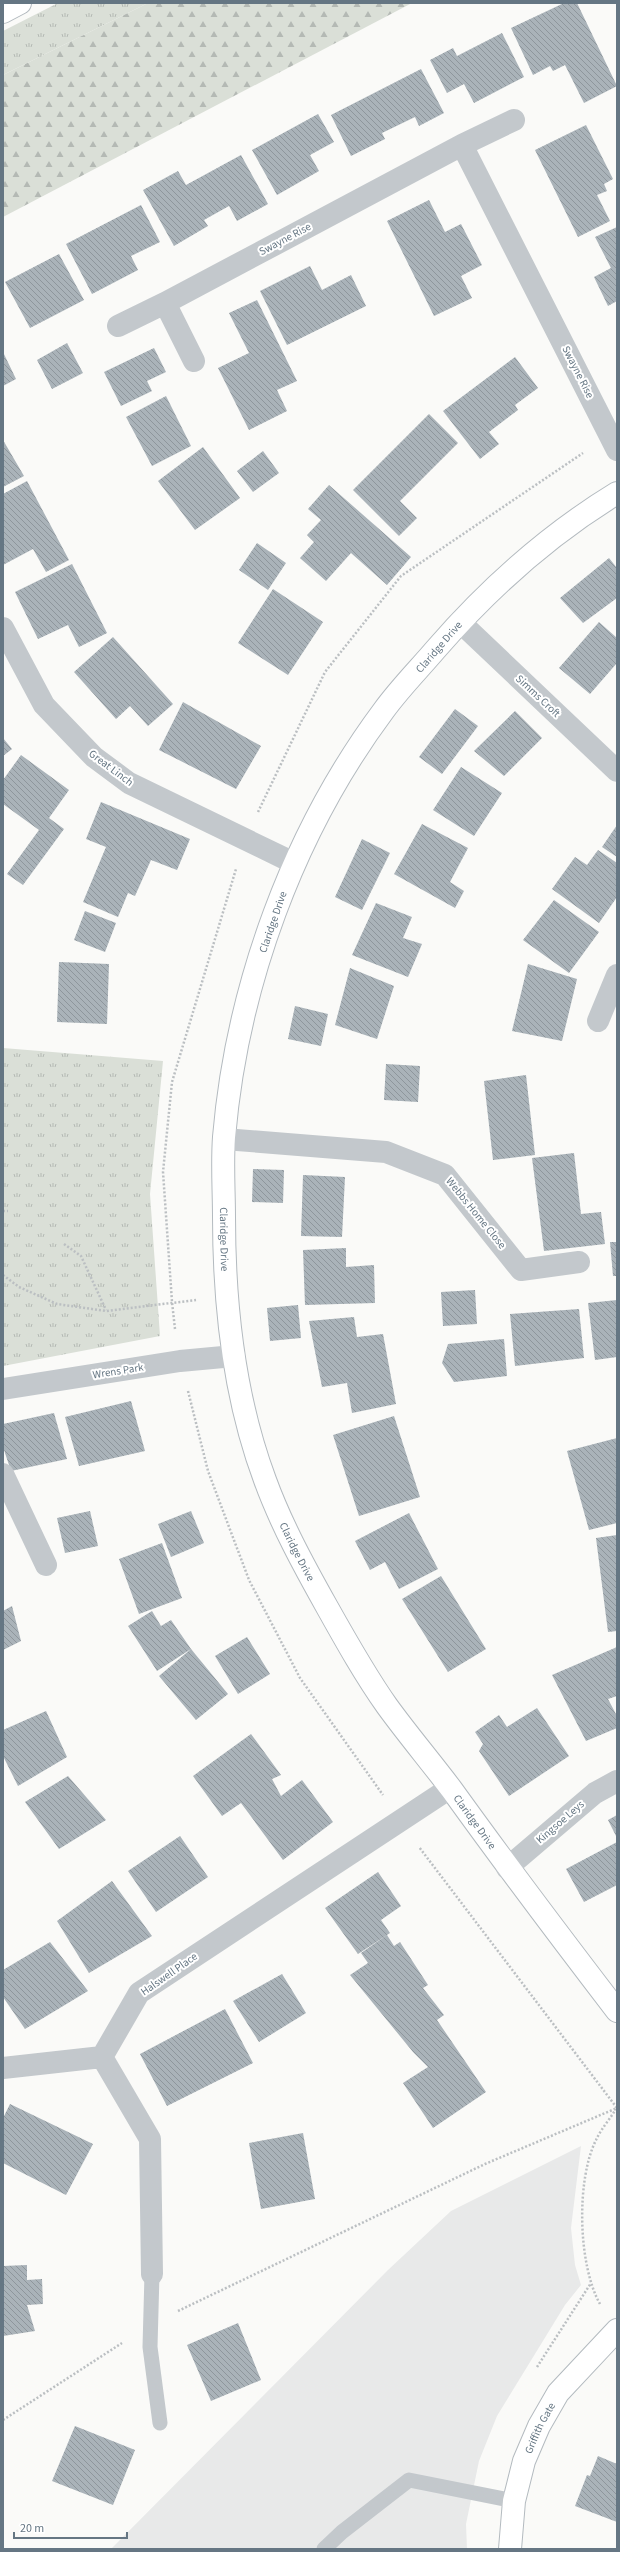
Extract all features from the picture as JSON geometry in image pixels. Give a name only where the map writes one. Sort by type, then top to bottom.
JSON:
[{"type":"street","points":[[3,12],[20,3]]},
{"type":"street","name":"Swayne Rise","points":[[118,326],[165,303],[462,145],[514,120]]},
{"type":"street","name":"Swayne Rise","points":[[462,145],[614,442]]},
{"type":"street","points":[[165,303],[194,361]]},
{"type":"street","name":"Claridge Drive","points":[[617,493],[587,511],[540,546],[500,581],[460,622],[385,709],[341,775],[294,863],[265,941],[240,1030],[224,1139],[224,1259],[234,1356],[251,1433],[265,1480],[299,1556],[342,1633],[386,1704],[450,1788],[507,1868],[617,2011]]},
{"type":"street","name":"Simms Croft","points":[[460,622],[617,770]]},
{"type":"street","name":"Great Linch","points":[[6,643],[44,705],[94,758],[129,783],[246,838],[294,863]]},
{"type":"street","points":[[598,1021],[617,976]]},
{"type":"street","name":"Webbs Home Close","points":[[224,1139],[386,1152],[445,1175],[521,1270],[579,1262]]},
{"type":"street","name":"Wrens Park","points":[[3,1388],[180,1361],[234,1356]]},
{"type":"street","points":[[3,1474],[46,1565]]},
{"type":"street","name":"Kingsoe Leys","points":[[507,1868],[594,1793],[617,1781]]},
{"type":"street","name":"Halswell Place","points":[[102,2058],[139,1993],[450,1788]]},
{"type":"street","points":[[3,2068],[102,2058],[150,2140],[152,2274]]},
{"type":"street","name":"Griffith Gate","points":[[510,2549],[514,2501],[524,2462],[539,2426],[558,2394],[616,2330]]},
{"type":"lane","points":[[152,2274],[150,2347],[160,2423]]},
{"type":"lane","points":[[324,2549],[342,2532],[409,2480],[514,2501]]},
{"type":"path","points":[[614,442],[401,576],[325,672],[246,838],[172,1082],[163,1172],[172,1302],[180,1361],[208,1471],[249,1580],[300,1678],[400,1821],[617,2108]]},
{"type":"path","points":[[3,1211],[8,1211]]},
{"type":"path","points":[[64,1244],[81,1256],[106,1311]]},
{"type":"path","points":[[3,1275],[19,1287],[57,1304],[106,1311],[172,1302],[227,1298]]},
{"type":"path","points":[[3,2420],[150,2324],[485,2164],[617,2108]]},
{"type":"path","points":[[616,2330],[595,2295],[586,2260],[583,2211],[586,2175],[596,2140],[617,2108]]},
{"type":"shaded area","points":[[581,2146],[571,2228],[575,2265],[581,2285],[565,2305],[497,2416],[479,2461],[466,2524],[467,2549],[111,2549],[388,2270],[451,2211]]},
{"type":"green space","points":[[58,3],[148,3],[3,75],[3,31]]},
{"type":"green space","points":[[148,3],[412,3],[3,217],[3,75]]},
{"type":"green space","points":[[3,1048],[163,1061],[150,1194],[160,1336],[3,1366]]},
{"type":"building","points":[[564,3],[577,3],[617,86],[584,103],[565,65],[553,71],[550,66],[533,75],[511,28]]},
{"type":"building","points":[[502,33],[524,77],[474,103],[464,84],[447,93],[430,60],[453,48],[457,56]]},
{"type":"building","points":[[421,69],[444,113],[419,126],[415,117],[382,133],[385,139],[351,156],[331,115]]},
{"type":"building","points":[[318,114],[334,142],[310,155],[319,171],[277,195],[252,150]]},
{"type":"building","points":[[586,125],[613,179],[604,184],[607,191],[597,195],[610,221],[578,237],[535,150]]},
{"type":"building","points":[[241,155],[268,204],[237,221],[229,206],[204,220],[208,226],[174,246],[143,190],[178,171],[186,185]]},
{"type":"building","points":[[429,200],[445,232],[461,224],[482,265],[461,276],[472,298],[434,316],[387,221]]},
{"type":"building","points":[[141,205],[160,242],[131,256],[138,270],[92,294],[66,244]]},
{"type":"building","points":[[617,227],[617,301],[608,306],[594,277],[611,268],[595,237]]},
{"type":"building","points":[[59,254],[84,300],[30,328],[5,282]]},
{"type":"building","points":[[310,266],[322,290],[351,275],[366,306],[287,345],[260,291]]},
{"type":"building","points":[[257,300],[297,381],[277,390],[287,411],[249,430],[218,368],[249,353],[229,313]]},
{"type":"building","points":[[67,343],[83,373],[52,389],[37,360]]},
{"type":"building","points":[[154,348],[166,372],[147,381],[152,391],[121,406],[104,372]]},
{"type":"building","points":[[3,352],[16,379],[3,386]]},
{"type":"building","points":[[515,357],[538,388],[515,405],[518,410],[489,432],[499,444],[480,459],[443,411]]},
{"type":"building","points":[[166,396],[191,446],[152,466],[126,417]]},
{"type":"building","points":[[429,414],[458,443],[400,501],[417,518],[399,536],[353,490]]},
{"type":"building","points":[[3,440],[24,476],[3,487]]},
{"type":"building","points":[[203,447],[240,498],[195,530],[158,481]]},
{"type":"building","points":[[263,451],[279,473],[253,492],[237,471]]},
{"type":"building","points":[[27,481],[69,560],[46,572],[33,549],[3,565],[3,494]]},
{"type":"building","points":[[329,485],[411,557],[387,585],[351,553],[326,581],[300,558],[314,542],[307,535],[321,520],[308,509]]},
{"type":"building","points":[[257,543],[286,563],[268,590],[239,570]]},
{"type":"building","points":[[609,558],[617,568],[617,598],[583,623],[560,598]]},
{"type":"building","points":[[72,564],[107,633],[79,647],[68,625],[38,639],[15,592]]},
{"type":"building","points":[[273,589],[323,622],[288,675],[238,643]]},
{"type":"building","points":[[599,622],[617,638],[617,663],[590,694],[559,668]]},
{"type":"building","points":[[113,637],[173,704],[148,726],[130,706],[116,719],[74,672]]},
{"type":"building","points":[[183,702],[261,746],[236,789],[159,750]]},
{"type":"building","points":[[455,709],[478,726],[442,774],[419,757]]},
{"type":"building","points":[[515,711],[542,738],[504,776],[474,751]]},
{"type":"building","points":[[3,738],[12,749],[3,756]]},
{"type":"building","points":[[21,755],[69,790],[49,818],[64,829],[23,885],[7,874],[39,830],[3,804],[3,780]]},
{"type":"building","points":[[461,767],[502,793],[474,836],[433,810]]},
{"type":"building","points":[[101,802],[190,839],[177,870],[151,860],[135,896],[128,893],[118,917],[83,902],[106,847],[86,839]]},
{"type":"building","points":[[422,824],[468,848],[450,882],[464,891],[455,908],[394,874]]},
{"type":"building","points":[[617,825],[617,857],[602,847]]},
{"type":"building","points":[[362,839],[390,853],[362,910],[335,897]]},
{"type":"building","points":[[598,850],[617,863],[617,897],[599,923],[552,889],[575,857],[587,865]]},
{"type":"building","points":[[554,900],[599,932],[569,973],[523,940]]},
{"type":"building","points":[[376,903],[412,917],[403,938],[422,944],[408,977],[352,955]]},
{"type":"building","points":[[85,911],[116,923],[105,952],[74,940]]},
{"type":"building","points":[[59,962],[109,964],[107,1024],[57,1022]]},
{"type":"building","points":[[528,964],[577,979],[562,1041],[512,1031]]},
{"type":"building","points":[[350,968],[394,986],[377,1039],[335,1025]]},
{"type":"building","points":[[295,1006],[328,1014],[321,1046],[288,1039]]},
{"type":"building","points":[[386,1064],[420,1066],[418,1102],[384,1100]]},
{"type":"building","points":[[526,1075],[535,1155],[493,1160],[484,1081]]},
{"type":"building","points":[[574,1153],[581,1214],[601,1212],[605,1244],[544,1251],[532,1158]]},
{"type":"building","points":[[253,1169],[284,1170],[283,1203],[252,1202]]},
{"type":"building","points":[[303,1175],[345,1177],[342,1237],[301,1236]]},
{"type":"building","points":[[610,1242],[617,1242],[617,1276],[613,1276]]},
{"type":"building","points":[[346,1248],[346,1267],[374,1265],[375,1303],[305,1305],[303,1250]]},
{"type":"building","points":[[475,1290],[477,1324],[443,1326],[441,1292]]},
{"type":"building","points":[[617,1300],[617,1357],[595,1360],[588,1303]]},
{"type":"building","points":[[298,1305],[301,1338],[270,1341],[267,1308]]},
{"type":"building","points":[[579,1309],[584,1358],[515,1366],[510,1314]]},
{"type":"building","points":[[354,1317],[357,1337],[383,1334],[396,1404],[352,1413],[347,1383],[322,1387],[309,1321]]},
{"type":"building","points":[[504,1339],[507,1376],[454,1382],[442,1363],[448,1344]]},
{"type":"building","points":[[131,1401],[145,1451],[79,1466],[65,1417]]},
{"type":"building","points":[[54,1413],[67,1459],[11,1471],[3,1447],[3,1424]]},
{"type":"building","points":[[394,1416],[420,1497],[359,1516],[333,1435]]},
{"type":"building","points":[[617,1438],[617,1523],[589,1530],[567,1451]]},
{"type":"building","points":[[90,1511],[98,1546],[65,1553],[57,1518]]},
{"type":"building","points":[[191,1511],[204,1543],[171,1557],[158,1524]]},
{"type":"building","points":[[409,1513],[438,1569],[399,1589],[385,1562],[370,1570],[355,1541]]},
{"type":"building","points":[[617,1535],[617,1631],[608,1632],[596,1538]]},
{"type":"building","points":[[162,1543],[182,1598],[139,1614],[119,1559]]},
{"type":"building","points":[[441,1576],[486,1649],[448,1672],[402,1599]]},
{"type":"building","points":[[12,1606],[21,1641],[3,1650],[3,1611]]},
{"type":"building","points":[[152,1611],[161,1626],[171,1620],[191,1649],[157,1671],[128,1626]]},
{"type":"building","points":[[247,1637],[270,1674],[238,1694],[215,1656]]},
{"type":"building","points":[[617,1647],[617,1696],[608,1699],[617,1716],[617,1728],[586,1741],[552,1675]]},
{"type":"building","points":[[191,1649],[228,1694],[196,1720],[159,1676]]},
{"type":"building","points":[[537,1708],[569,1756],[509,1796],[479,1751],[483,1744],[475,1732],[499,1715],[507,1727]]},
{"type":"building","points":[[46,1711],[67,1757],[18,1786],[3,1756],[3,1730]]},
{"type":"building","points":[[251,1734],[281,1775],[272,1779],[281,1796],[302,1780],[333,1822],[283,1860],[241,1803],[222,1816],[193,1776]]},
{"type":"building","points":[[68,1776],[106,1820],[59,1849],[25,1802]]},
{"type":"building","points":[[617,1815],[617,1838],[608,1820]]},
{"type":"building","points":[[180,1836],[208,1877],[156,1912],[128,1871]]},
{"type":"building","points":[[617,1842],[617,1885],[584,1902],[566,1869]]},
{"type":"building","points":[[378,1872],[401,1906],[381,1920],[390,1933],[358,1954],[325,1908]]},
{"type":"building","points":[[112,1881],[152,1936],[89,1973],[57,1921]]},
{"type":"building","points":[[387,1935],[394,1946],[400,1942],[428,1985],[423,1988],[444,2015],[437,2020],[486,2092],[433,2128],[403,2083],[428,2067],[413,2052],[350,1975],[368,1963],[361,1953]]},
{"type":"building","points":[[50,1942],[88,1991],[25,2029],[3,1997],[3,1970]]},
{"type":"building","points":[[282,1974],[306,2013],[259,2042],[233,2001]]},
{"type":"building","points":[[225,2009],[253,2063],[167,2106],[140,2054]]},
{"type":"building","points":[[10,2104],[93,2144],[66,2195],[3,2163],[3,2118]]},
{"type":"building","points":[[303,2133],[315,2199],[261,2209],[249,2143]]},
{"type":"building","points":[[27,2265],[27,2280],[42,2279],[43,2304],[27,2305],[35,2331],[3,2336],[3,2266]]},
{"type":"building","points":[[238,2323],[261,2380],[211,2401],[187,2345]]},
{"type":"building","points":[[75,2426],[135,2450],[113,2505],[52,2481]]},
{"type":"building","points":[[598,2456],[617,2464],[617,2522],[575,2506],[587,2475],[590,2476]]}]
